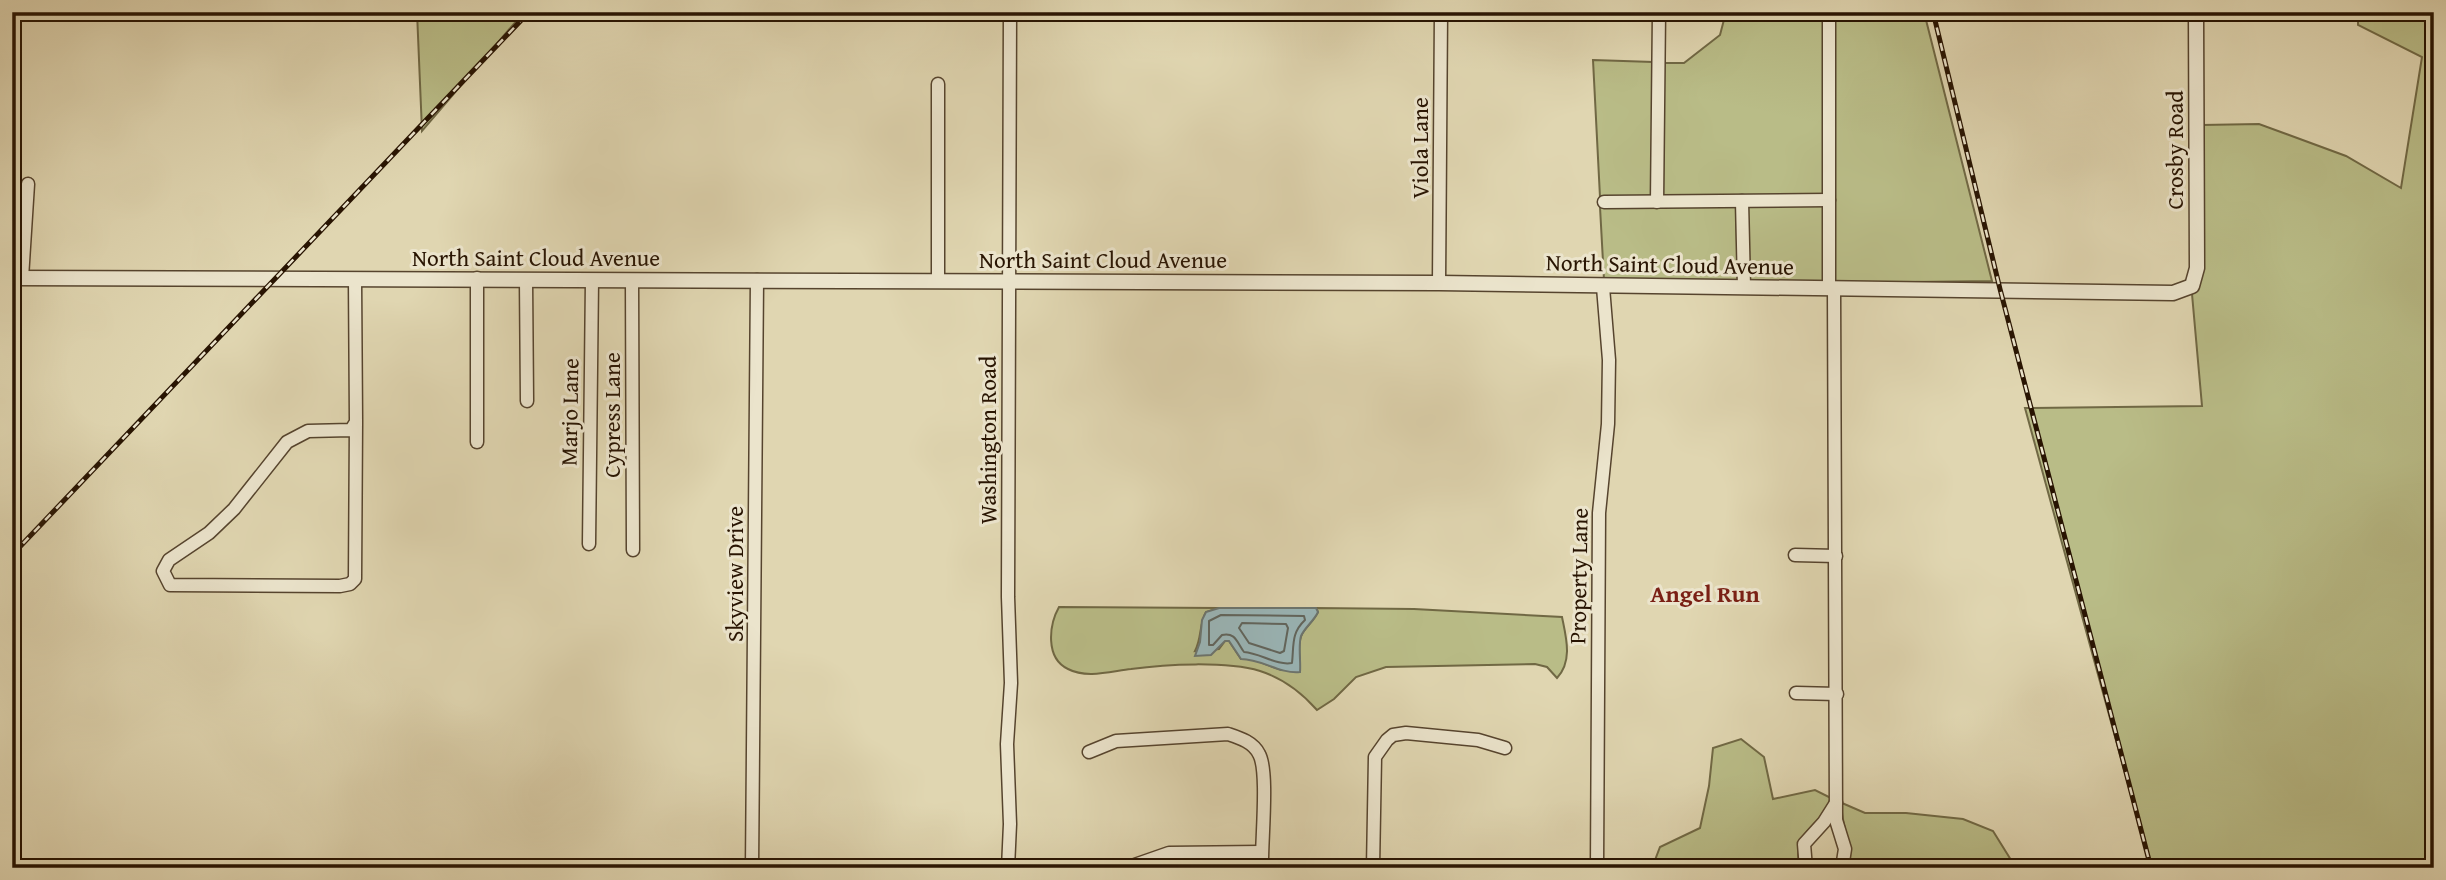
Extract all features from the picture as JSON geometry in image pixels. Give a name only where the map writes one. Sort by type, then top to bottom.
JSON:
[{"type":"street","name":"Washington Road","points":[[1008,868],[1010,824],[1007,744],[1011,683],[1008,597],[1010,12]]},
{"type":"street","name":"Viola Lane","points":[[1439,283],[1441,12]]},
{"type":"street","points":[[1657,202],[1659,12]]},
{"type":"street","points":[[1829,12],[1829,200],[1836,556],[1836,820],[1845,849],[1842,868]]},
{"type":"street","name":"Crosby Road","points":[[2192,285],[2197,268],[2196,12]]},
{"type":"street","points":[[937,84],[939,281]]},
{"type":"street","points":[[17,278],[28,184]]},
{"type":"street","points":[[1604,202],[1829,200]]},
{"type":"street","points":[[1742,201],[1744,287]]},
{"type":"street","name":"North Saint Cloud Avenue","points":[[17,278],[1439,283],[2173,293],[2192,285]]},
{"type":"street","points":[[477,278],[478,442]]},
{"type":"street","points":[[355,279],[356,422],[355,579],[350,584],[340,586],[170,585],[163,571],[169,560],[218,525],[287,442],[308,431],[351,430],[356,422]]},
{"type":"street","points":[[526,280],[527,401]]},
{"type":"street","name":"Marjo Lane","points":[[589,544],[592,280]]},
{"type":"street","name":"Cypress Lane","points":[[632,280],[633,550]]},
{"type":"street","name":"Skyview Drive","points":[[752,868],[757,281]]},
{"type":"street","name":"Property Lane","points":[[1597,868],[1599,513],[1608,424],[1608,360],[1603,286]]},
{"type":"street","points":[[1795,555],[1836,556]]},
{"type":"street","points":[[1796,694],[1837,694]]},
{"type":"street","points":[[1373,868],[1375,757],[1387,740],[1393,735],[1406,733],[1478,740],[1505,748]]},
{"type":"street","points":[[1089,752],[1116,741],[1228,734],[1242,738],[1258,751],[1264,770],[1262,868]]},
{"type":"street","points":[[1806,868],[1804,844],[1824,822],[1836,803]]},
{"type":"street","points":[[1126,868],[1169,852],[1261,852]]},
{"type":"green space","points":[[417,12],[524,12],[422,131]]},
{"type":"green space","points":[[1726,12],[1823,12],[1823,195],[1663,197],[1664,63],[1684,63],[1720,35]]},
{"type":"green space","points":[[1834,12],[1924,12],[1992,281],[1835,283]]},
{"type":"green space","points":[[2358,12],[2434,12],[2434,868],[2151,868],[2025,408],[2202,406],[2192,291],[2199,287],[2202,125],[2259,124],[2346,156],[2401,188],[2422,57],[2358,25]]},
{"type":"green space","points":[[1593,60],[1653,62],[1652,197],[1600,197]]},
{"type":"green space","points":[[1823,205],[1823,283],[1749,282],[1747,206]]},
{"type":"green space","points":[[1736,206],[1738,282],[1604,280],[1600,207]]},
{"type":"green space","points":[[1059,607],[1219,608],[1206,612],[1195,651],[1219,649],[1225,641],[1229,641],[1241,659],[1252,659],[1281,670],[1300,666],[1300,639],[1318,612],[1316,608],[1414,609],[1562,617],[1567,657],[1557,678],[1547,667],[1535,664],[1386,667],[1356,677],[1334,699],[1317,710],[1284,682],[1246,668],[1178,665],[1100,674],[1075,672],[1061,664],[1052,649],[1051,632]]},
{"type":"green space","points":[[1741,739],[1764,757],[1773,799],[1815,790],[1831,798],[1821,817],[1808,830],[1799,845],[1800,868],[1652,868],[1660,847],[1700,828],[1709,786],[1713,748]]},
{"type":"green space","points":[[1842,803],[1865,813],[1906,813],[1963,819],[1993,831],[2016,868],[1848,868],[1850,851]]},
{"type":"water","points":[[1219,608],[1316,608],[1318,612],[1301,636],[1300,672],[1285,671],[1241,659],[1229,641],[1225,641],[1211,655],[1195,656],[1206,612]]},
{"type":"railway","points":[[12,555],[529,12]]},
{"type":"railway","points":[[1933,12],[2000,289],[2151,868]]},
{"type":"district","name":"Angel Run","points":[[1705,593]]}]
